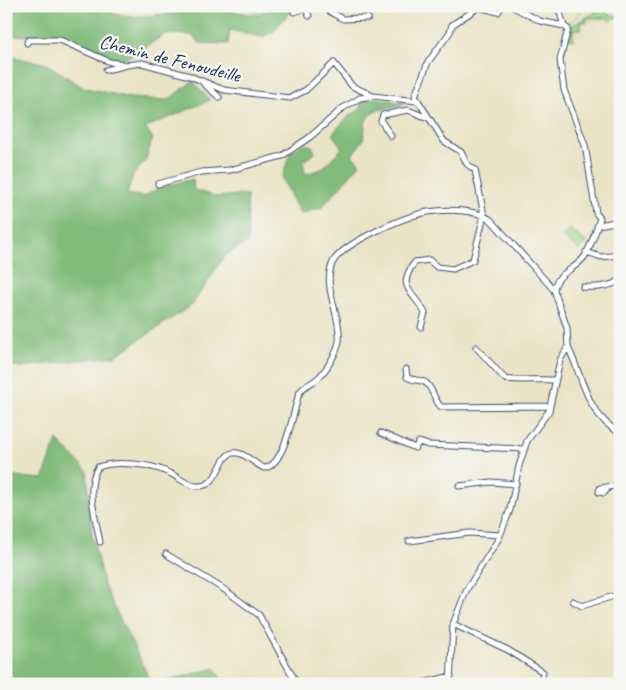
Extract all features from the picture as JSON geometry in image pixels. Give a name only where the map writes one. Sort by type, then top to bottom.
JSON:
[{"type":"street","points":[[294,12],[315,6],[329,8],[336,6]]},
{"type":"street","points":[[421,327],[424,314],[407,291],[408,272],[415,262],[429,260],[437,267],[453,269],[472,260],[484,215],[475,170],[468,164],[461,152],[444,141],[428,118],[424,107],[417,101],[415,96],[428,62],[450,32],[452,25],[479,8],[498,12],[502,6]]},
{"type":"street","points":[[512,6],[540,21],[564,23]]},
{"type":"street","points":[[554,290],[555,284],[561,275],[584,258],[600,218],[596,213],[585,144],[564,90],[560,60],[568,29],[558,6]]},
{"type":"street","points":[[306,8],[309,16]]},
{"type":"street","points":[[329,8],[343,19],[368,18]]},
{"type":"street","name":"Chemin de Fenoudeille","points":[[27,43],[28,40],[60,40],[110,62],[142,63],[224,90],[290,98],[306,90],[334,63],[352,86],[373,96]]},
{"type":"street","points":[[106,70],[122,68],[127,64]]},
{"type":"street","points":[[203,82],[219,98]]},
{"type":"street","points":[[158,184],[214,170],[230,170],[282,156],[310,137],[354,100],[373,96],[417,101]]},
{"type":"street","points":[[391,136],[381,121],[382,115],[408,110],[428,118]]},
{"type":"street","points":[[100,542],[94,514],[92,482],[93,474],[98,467],[117,462],[142,466],[169,472],[182,482],[202,486],[211,483],[226,456],[232,453],[240,453],[254,464],[264,468],[275,463],[282,452],[300,390],[320,377],[337,348],[338,330],[331,288],[331,270],[334,261],[343,250],[357,239],[427,212],[484,215],[530,261],[554,290],[567,328],[568,347],[587,397],[608,426],[620,433]]},
{"type":"street","points":[[598,224],[620,221]]},
{"type":"street","points":[[586,252],[601,257],[620,255]]},
{"type":"street","points":[[583,287],[592,288],[616,284],[620,280]]},
{"type":"street","points":[[476,347],[505,380],[511,382],[522,378],[555,380]]},
{"type":"street","points":[[450,684],[453,624],[467,589],[500,535],[510,510],[524,449],[530,433],[536,429],[550,406],[560,360],[568,347]]},
{"type":"street","points":[[406,369],[407,376],[410,379],[425,382],[429,386],[434,400],[441,407],[550,406]]},
{"type":"street","points":[[381,433],[415,448],[419,442],[428,445],[524,449]]},
{"type":"street","points":[[459,486],[491,482],[516,484]]},
{"type":"street","points":[[608,488],[620,486]]},
{"type":"street","points":[[409,541],[470,533],[500,535]]},
{"type":"street","points":[[166,554],[225,590],[259,615],[297,684]]},
{"type":"street","points":[[573,602],[582,606],[620,594]]},
{"type":"street","points":[[453,624],[530,662],[543,672],[540,684]]},
{"type":"street","points":[[420,684],[451,676]]},
{"type":"green space","points":[[6,6],[111,6],[111,13],[129,17],[183,13],[200,6],[256,15],[282,6],[306,6],[294,10],[282,20],[273,32],[262,37],[230,30],[228,44],[199,43],[191,35],[165,34],[137,53],[117,61],[62,37],[8,35],[6,41]]},
{"type":"green space","points":[[603,8],[608,15],[620,16],[609,21],[608,18],[587,18],[587,22],[581,22],[581,29],[573,29],[573,40],[569,39],[572,26]]},
{"type":"green space","points":[[6,56],[47,64],[82,87],[130,98],[168,100],[193,81],[210,100],[145,128],[153,138],[145,161],[133,175],[127,194],[144,197],[160,187],[193,179],[194,190],[217,197],[247,194],[248,243],[226,254],[192,305],[115,356],[22,367],[6,365]]},
{"type":"green space","points":[[374,98],[406,103],[374,111],[366,120],[363,140],[352,155],[360,164],[321,208],[300,214],[282,178],[290,153],[304,144],[312,146],[315,153],[303,161],[305,174],[322,169],[342,148],[332,134],[349,116],[361,109],[361,102]]},
{"type":"green space","points":[[569,229],[586,242],[580,250],[562,237]]},
{"type":"green space","points":[[57,440],[87,471],[92,535],[104,586],[152,684],[6,684],[6,476],[43,479]]},
{"type":"green space","points":[[215,668],[224,684],[154,684]]},
{"type":"waterway","points":[[244,6],[255,13],[277,6]]},
{"type":"waterway","points":[[566,23],[575,20],[583,6]]}]
